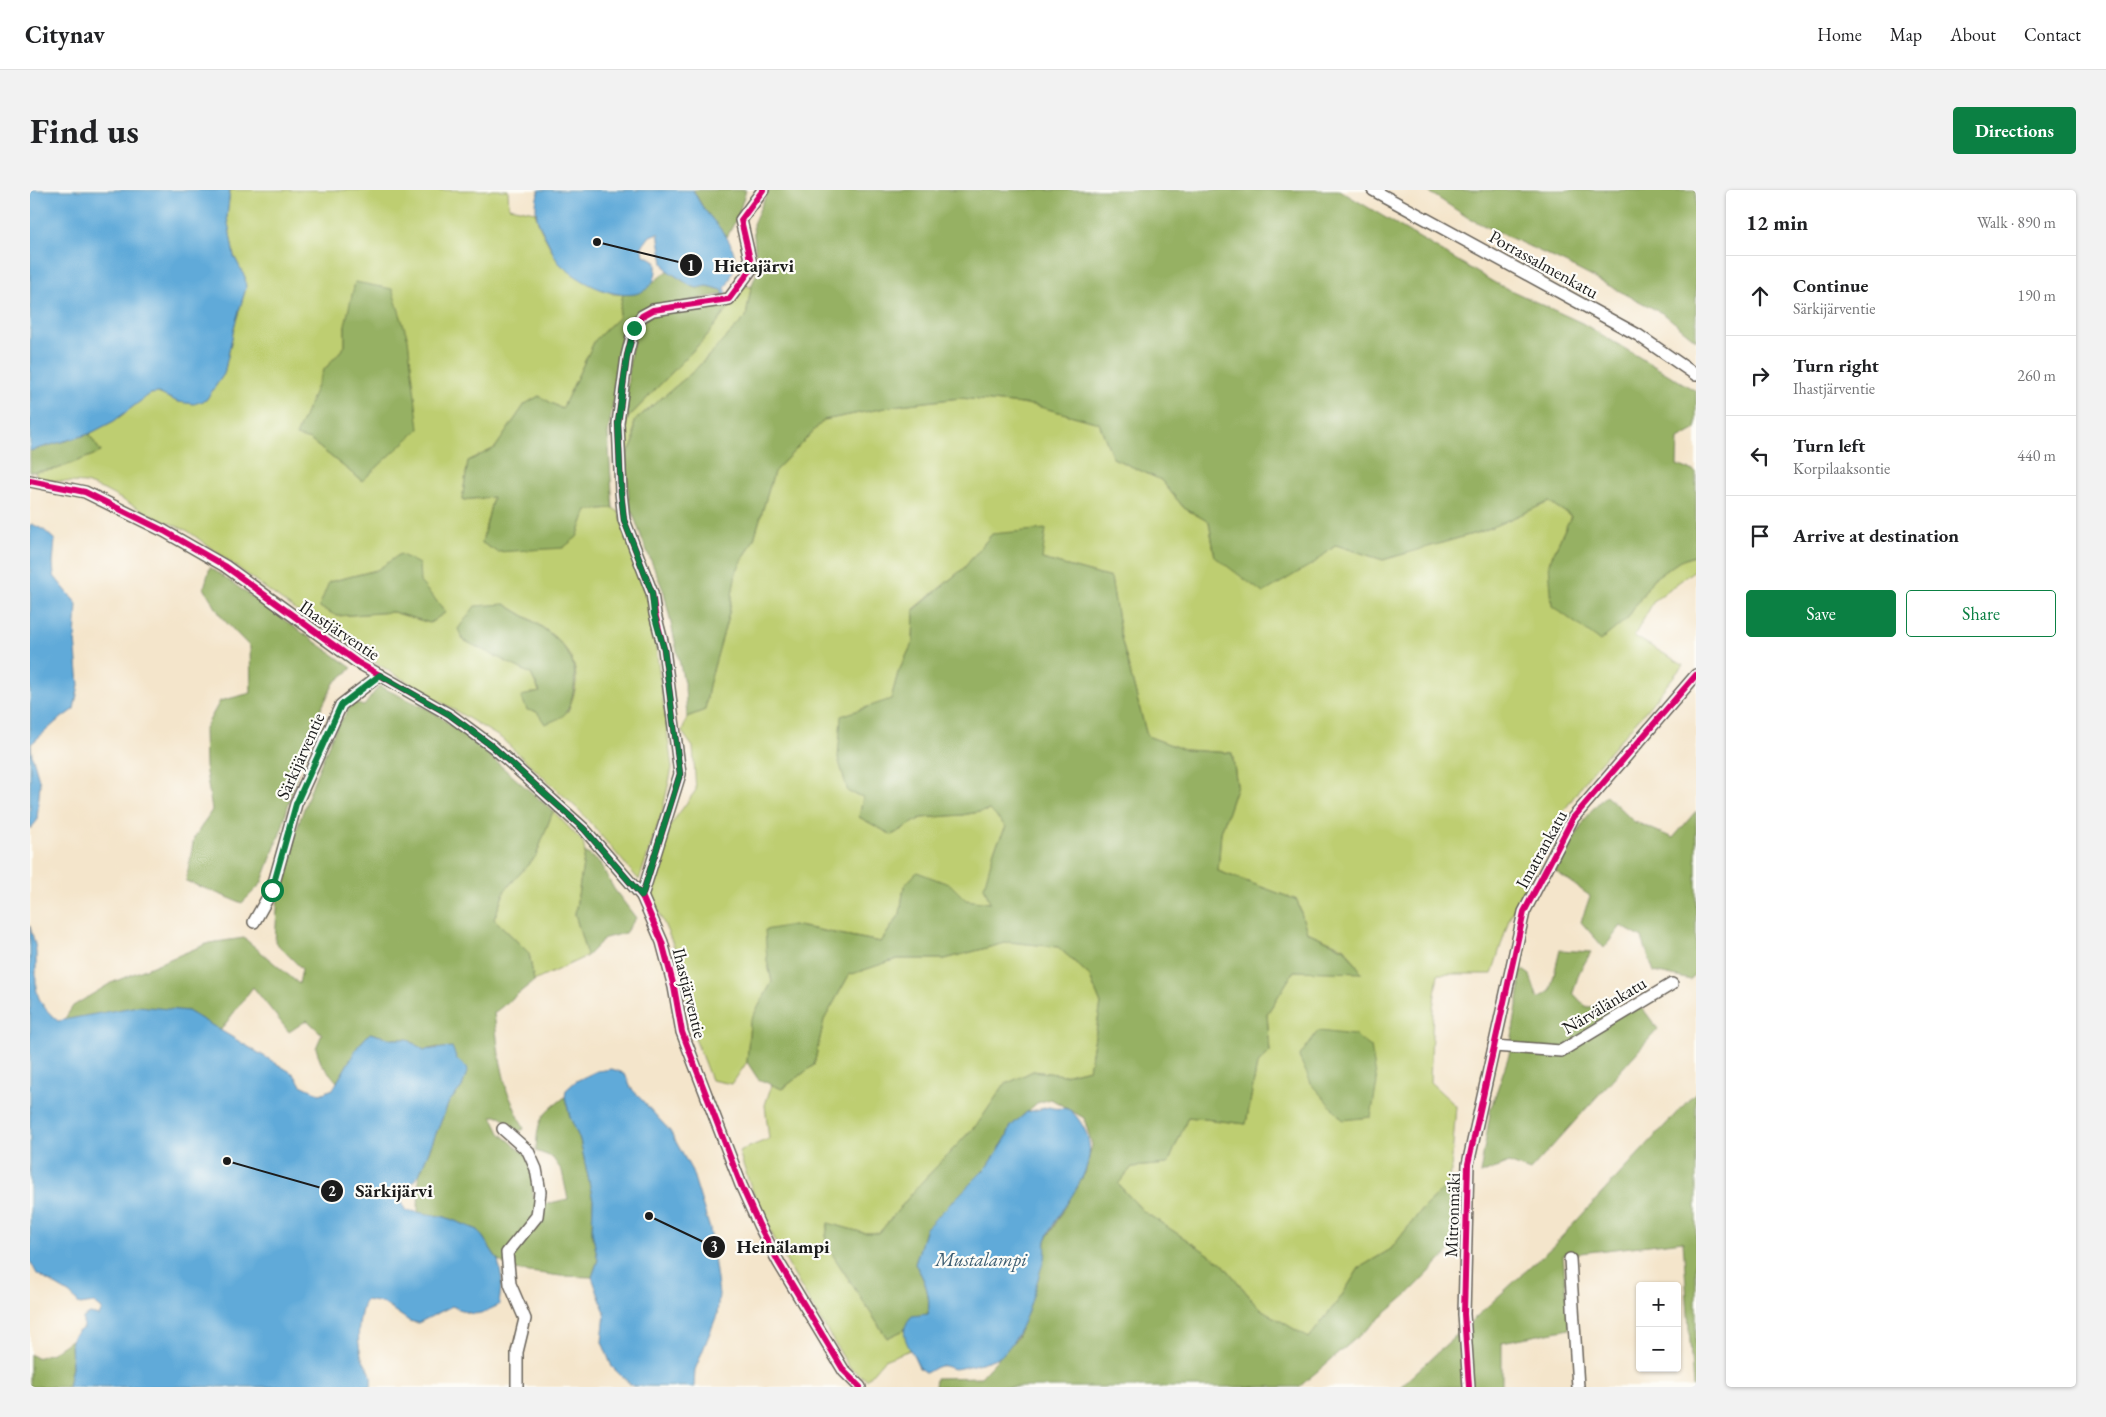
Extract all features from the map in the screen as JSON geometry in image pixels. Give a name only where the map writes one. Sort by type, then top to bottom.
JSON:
[{"type":"street","points":[[642,896],[680,774],[664,649],[654,614],[652,593],[624,520],[618,423],[627,356],[634,328],[642,316],[653,310],[729,299],[752,268],[741,220],[763,190]]},
{"type":"street","name":"Porrassalmenkatu","points":[[1373,190],[1638,336],[1696,375]]},
{"type":"street","name":"Ihastjärventie","points":[[30,481],[86,492],[164,531],[225,566],[357,662],[450,715],[492,746],[584,829],[642,896],[662,942],[674,987],[682,1032],[759,1225],[844,1371],[860,1387]]},
{"type":"street","name":"Särkijärventie","points":[[254,922],[272,890],[296,804],[341,705],[380,675]]},
{"type":"street","name":"Imatrankatu","points":[[1494,1046],[1524,912],[1573,818],[1696,675]]},
{"type":"street","name":"Närvälänkatu","points":[[1494,1046],[1561,1051],[1672,984]]},
{"type":"street","name":"Mitronmäki","points":[[1469,1387],[1464,1314],[1468,1164],[1494,1046]]},
{"type":"street","points":[[502,1128],[528,1151],[536,1169],[540,1192],[537,1216],[507,1253],[510,1284],[525,1319],[517,1352],[518,1387]]},
{"type":"street","points":[[1570,1259],[1578,1387]]},
{"type":"green space","points":[[230,190],[508,190],[509,207],[535,212],[540,228],[558,262],[613,294],[623,294],[618,318],[595,340],[562,409],[539,396],[525,404],[495,448],[468,461],[462,500],[493,497],[482,542],[577,537],[587,510],[613,508],[619,512],[651,610],[672,768],[662,813],[639,880],[580,811],[501,738],[366,657],[295,610],[188,531],[86,483],[41,480],[34,472],[57,469],[101,452],[89,434],[114,421],[150,394],[158,393],[178,402],[206,400],[224,374],[235,324],[246,288],[245,277],[234,256],[227,217]],"holes":[[[345,325],[362,481],[310,440],[323,371],[345,346]],[[377,570],[419,582],[446,612],[430,623],[393,612],[337,616],[329,582]],[[505,604],[551,634],[569,655],[574,667],[576,681],[568,712],[530,693],[540,693],[531,674],[500,658]]]},
{"type":"green space","points":[[693,190],[746,190],[738,216],[727,237],[704,209]]},
{"type":"green space","points":[[770,190],[1339,190],[1495,283],[1582,323],[1696,391],[1696,429],[1678,439],[1677,465],[1696,472],[1696,555],[1680,561],[1653,579],[1627,619],[1600,641],[1552,606],[1549,563],[1571,516],[1549,502],[1483,531],[1383,560],[1336,545],[1314,563],[1263,593],[1215,557],[1209,522],[1184,508],[1161,480],[1113,458],[1099,423],[1033,405],[960,398],[900,405],[824,420],[774,472],[754,539],[736,572],[729,613],[709,685],[705,710],[687,717],[685,687],[664,592],[629,503],[626,457],[634,441],[634,421],[694,371],[746,317],[751,287],[757,272],[753,224]]},
{"type":"green space","points":[[1426,190],[1696,190],[1696,340],[1664,314],[1565,263],[1470,219]]},
{"type":"green space","points":[[668,271],[691,286],[697,288],[707,286],[722,290],[724,294],[687,301],[634,323],[622,349],[608,434],[613,508],[587,510],[577,537],[563,548],[497,552],[482,543],[493,497],[462,500],[468,461],[495,448],[525,404],[539,396],[562,409],[595,340],[618,318],[623,294],[637,292],[647,287]]},
{"type":"green space","points":[[355,282],[392,289],[408,339],[419,429],[362,481],[310,440],[296,436],[323,371],[345,346],[345,325]]},
{"type":"green space","points":[[745,285],[751,287],[746,317],[694,371],[634,421],[634,441],[627,454],[623,429],[627,419],[705,338]]},
{"type":"green space","points":[[696,304],[730,306],[705,338],[627,419],[628,377],[637,331],[644,321],[654,314]]},
{"type":"green space","points":[[960,398],[1033,405],[1099,423],[1113,458],[1161,480],[1184,508],[1209,522],[1215,557],[1314,563],[1336,545],[1383,560],[1483,531],[1549,502],[1571,516],[1549,563],[1627,619],[1653,579],[1680,561],[1696,555],[1696,569],[1654,601],[1634,636],[1683,665],[1590,774],[1556,822],[1530,882],[1510,916],[1492,974],[1438,974],[1433,1008],[1430,1082],[1456,1106],[1450,1183],[1423,1208],[1391,1249],[1359,1268],[1341,1297],[1309,1338],[1259,1308],[1222,1263],[1143,1211],[1118,1184],[1132,1167],[1168,1164],[1188,1117],[1246,1124],[1257,1064],[1270,1052],[1267,1014],[1294,971],[1361,972],[1345,948],[1307,932],[1297,900],[1218,871],[1221,832],[1237,785],[1232,753],[1185,750],[1147,736],[1121,638],[1111,578],[1042,559],[992,534],[964,568],[914,609],[913,642],[898,673],[859,817],[892,835],[921,818],[962,815],[991,810],[1006,827],[994,850],[990,903],[966,901],[951,885],[904,886],[900,914],[881,942],[793,925],[767,960],[772,982],[750,1022],[747,1062],[732,1084],[711,1080],[691,1028],[676,951],[651,894],[669,827],[696,790],[693,747],[682,732],[687,717],[705,710],[709,685],[729,613],[736,572],[754,539],[774,472],[824,420],[900,405]]},
{"type":"green space","points":[[89,434],[101,452],[57,469],[30,472],[30,451]]},
{"type":"green space","points":[[1046,529],[1042,559],[1111,578],[1121,638],[1147,736],[1185,750],[1232,753],[1237,785],[1221,832],[1218,871],[1297,900],[1307,932],[1345,949],[1362,973],[1294,971],[1267,1014],[1270,1052],[1257,1064],[1246,1124],[1188,1117],[1168,1164],[1132,1167],[1118,1184],[1143,1211],[1222,1263],[1259,1308],[1309,1338],[1341,1297],[1359,1268],[1391,1249],[1423,1208],[1450,1183],[1460,1185],[1455,1246],[1409,1293],[1299,1387],[935,1387],[936,1378],[981,1377],[1017,1338],[1039,1276],[1045,1255],[1046,1240],[1085,1173],[1092,1145],[1084,1118],[1051,1099],[1037,1103],[1011,1126],[1006,1138],[989,1165],[926,1228],[915,1264],[926,1288],[929,1300],[928,1314],[910,1318],[904,1330],[887,1338],[825,1243],[828,1223],[864,1233],[879,1233],[919,1185],[979,1122],[1004,1085],[1033,1071],[1064,1075],[1089,1069],[1101,1004],[1089,975],[1058,947],[1009,942],[945,959],[897,959],[849,975],[824,1020],[814,1065],[782,1089],[758,1079],[747,1062],[750,1022],[772,982],[767,960],[765,930],[792,925],[881,942],[900,914],[904,886],[917,872],[951,885],[966,900],[990,903],[984,887],[994,850],[1006,827],[990,810],[962,815],[921,818],[892,835],[859,817],[863,797],[848,792],[838,758],[841,716],[891,699],[898,673],[913,642],[914,610],[964,568],[992,534]]},
{"type":"green space","points":[[400,554],[419,564],[420,582],[446,612],[430,623],[393,612],[337,616],[319,607],[329,582],[377,570]]},
{"type":"green space","points":[[210,567],[352,668],[334,683],[307,737],[282,828],[261,884],[242,903],[186,881],[194,838],[212,810],[205,766],[204,730],[220,701],[251,693],[250,647],[222,618],[204,588]]},
{"type":"green space","points":[[505,604],[556,639],[572,662],[575,676],[573,693],[565,714],[558,719],[545,724],[537,712],[527,710],[521,696],[540,692],[531,674],[463,640],[458,629],[475,606]]},
{"type":"green space","points":[[379,686],[434,712],[486,753],[553,811],[536,856],[505,890],[494,919],[529,953],[534,981],[494,1013],[499,1055],[507,1091],[524,1129],[515,1133],[501,1116],[492,1116],[500,1133],[526,1155],[533,1175],[533,1198],[546,1204],[568,1199],[562,1171],[552,1157],[536,1151],[541,1119],[565,1097],[570,1117],[580,1140],[593,1200],[592,1232],[598,1260],[592,1277],[561,1276],[514,1270],[498,1260],[478,1230],[445,1217],[418,1213],[419,1175],[449,1102],[462,1087],[438,1047],[424,1050],[407,1039],[392,1039],[370,1033],[358,1046],[337,1082],[321,1063],[316,1048],[322,1034],[307,1020],[289,1032],[253,987],[220,1031],[188,1011],[64,1020],[73,1006],[111,983],[209,943],[244,938],[299,984],[302,969],[275,942],[278,893],[295,834],[334,732],[353,703],[364,706]]},
{"type":"green space","points":[[1606,795],[1633,821],[1673,838],[1696,811],[1696,974],[1691,980],[1654,972],[1642,938],[1621,926],[1604,948],[1581,922],[1590,896],[1555,871],[1589,813]]},
{"type":"green space","points":[[553,811],[583,842],[585,852],[575,914],[587,956],[534,981],[529,953],[494,919],[505,890],[536,856]]},
{"type":"green space","points":[[585,852],[600,863],[614,889],[636,918],[625,933],[605,938],[587,956],[575,914]]},
{"type":"green space","points":[[1009,942],[1058,947],[1089,975],[1101,1004],[1089,1069],[1064,1075],[1033,1071],[1004,1085],[979,1122],[919,1185],[879,1233],[864,1233],[828,1223],[825,1243],[887,1338],[904,1330],[910,1350],[884,1360],[867,1380],[849,1367],[802,1289],[760,1208],[748,1180],[739,1151],[769,1139],[765,1105],[772,1084],[782,1089],[814,1065],[824,1020],[849,975],[897,959],[945,959]]},
{"type":"green space","points":[[1560,950],[1591,952],[1579,973],[1573,993],[1586,1007],[1609,1006],[1643,1009],[1658,1029],[1530,1171],[1509,1163],[1480,1174],[1491,1108],[1509,1055],[1520,987],[1519,967],[1530,975],[1538,999],[1550,991]]},
{"type":"green space","points":[[1318,1031],[1354,1035],[1371,1047],[1377,1082],[1371,1117],[1343,1120],[1312,1085],[1299,1057]]},
{"type":"green space","points":[[1696,1092],[1696,1387],[1693,1387],[1683,1241],[1563,1255],[1569,1329],[1502,1342],[1502,1387],[1400,1387],[1553,1246]]},
{"type":"green space","points":[[71,1340],[72,1367],[68,1387],[30,1387],[30,1354],[36,1358],[52,1353]]},
{"type":"water","points":[[30,190],[230,190],[227,217],[234,256],[245,277],[246,288],[235,324],[224,374],[206,400],[194,404],[178,402],[158,393],[150,394],[114,421],[89,434],[30,451]]},
{"type":"water","points":[[539,190],[693,190],[732,247],[735,265],[725,287],[727,295],[718,296],[724,294],[722,290],[707,286],[697,288],[691,286],[668,271],[663,263],[658,233],[650,236],[641,248],[644,255],[654,260],[656,264],[654,279],[647,289],[640,293],[625,295],[605,291],[585,282],[560,264],[542,230],[536,212]]},
{"type":"water","points":[[32,524],[44,530],[55,540],[54,576],[77,604],[75,639],[79,685],[74,709],[31,744],[40,783],[37,821],[30,829],[30,525]]},
{"type":"water","points":[[30,926],[36,950],[36,983],[39,998],[49,1013],[58,1021],[138,1006],[188,1011],[294,1074],[301,1085],[320,1094],[333,1089],[358,1046],[370,1033],[392,1039],[407,1039],[424,1050],[452,1047],[457,1059],[468,1069],[462,1087],[449,1102],[419,1175],[400,1196],[405,1210],[445,1217],[478,1230],[498,1260],[502,1279],[499,1305],[476,1314],[452,1306],[418,1323],[409,1321],[383,1303],[365,1300],[358,1334],[359,1348],[371,1375],[371,1387],[68,1387],[72,1367],[71,1340],[83,1328],[83,1318],[90,1314],[99,1316],[102,1309],[94,1303],[80,1305],[70,1294],[37,1274],[30,1261]]},
{"type":"water","points":[[612,1069],[626,1076],[631,1088],[670,1131],[692,1171],[710,1229],[719,1294],[717,1315],[695,1370],[694,1387],[632,1386],[612,1367],[602,1342],[605,1313],[592,1277],[598,1260],[592,1232],[593,1200],[580,1140],[570,1117],[565,1097],[566,1090],[576,1081],[597,1071]]},
{"type":"water","name":"Mustalampi","points":[[1049,1107],[1065,1108],[1073,1112],[1084,1128],[1090,1148],[1088,1162],[1083,1175],[1047,1238],[1045,1257],[1024,1322],[1010,1346],[1001,1356],[958,1369],[940,1366],[926,1373],[919,1368],[906,1342],[905,1329],[912,1316],[928,1314],[929,1300],[926,1288],[915,1264],[926,1228],[989,1165],[1006,1138],[1011,1126],[1027,1112]]},
{"type":"cycle path","points":[[642,896],[680,774],[664,649],[652,593],[624,520],[618,423],[627,356],[634,328],[642,316],[653,310],[729,299],[752,268],[741,220],[763,190]]},
{"type":"cycle path","points":[[30,481],[85,492],[164,531],[225,566],[357,662],[450,715],[492,746],[584,829],[642,896],[662,942],[674,987],[682,1032],[741,1185],[779,1263],[844,1371],[860,1387]]},
{"type":"cycle path","points":[[1469,1387],[1464,1314],[1468,1164],[1524,912],[1573,818],[1696,675]]},
{"type":"place","name":"Hietajärvi","points":[[597,242]]},
{"type":"place","name":"Särkijärvi","points":[[227,1161]]},
{"type":"place","name":"Heinälampi","points":[[649,1216]]},
{"type":"route","points":[[272,890],[296,804],[341,705],[380,675],[450,715],[492,746],[584,829],[642,896],[680,774],[664,649],[654,614],[652,593],[624,520],[621,492],[618,423],[629,342],[634,328]]}]
